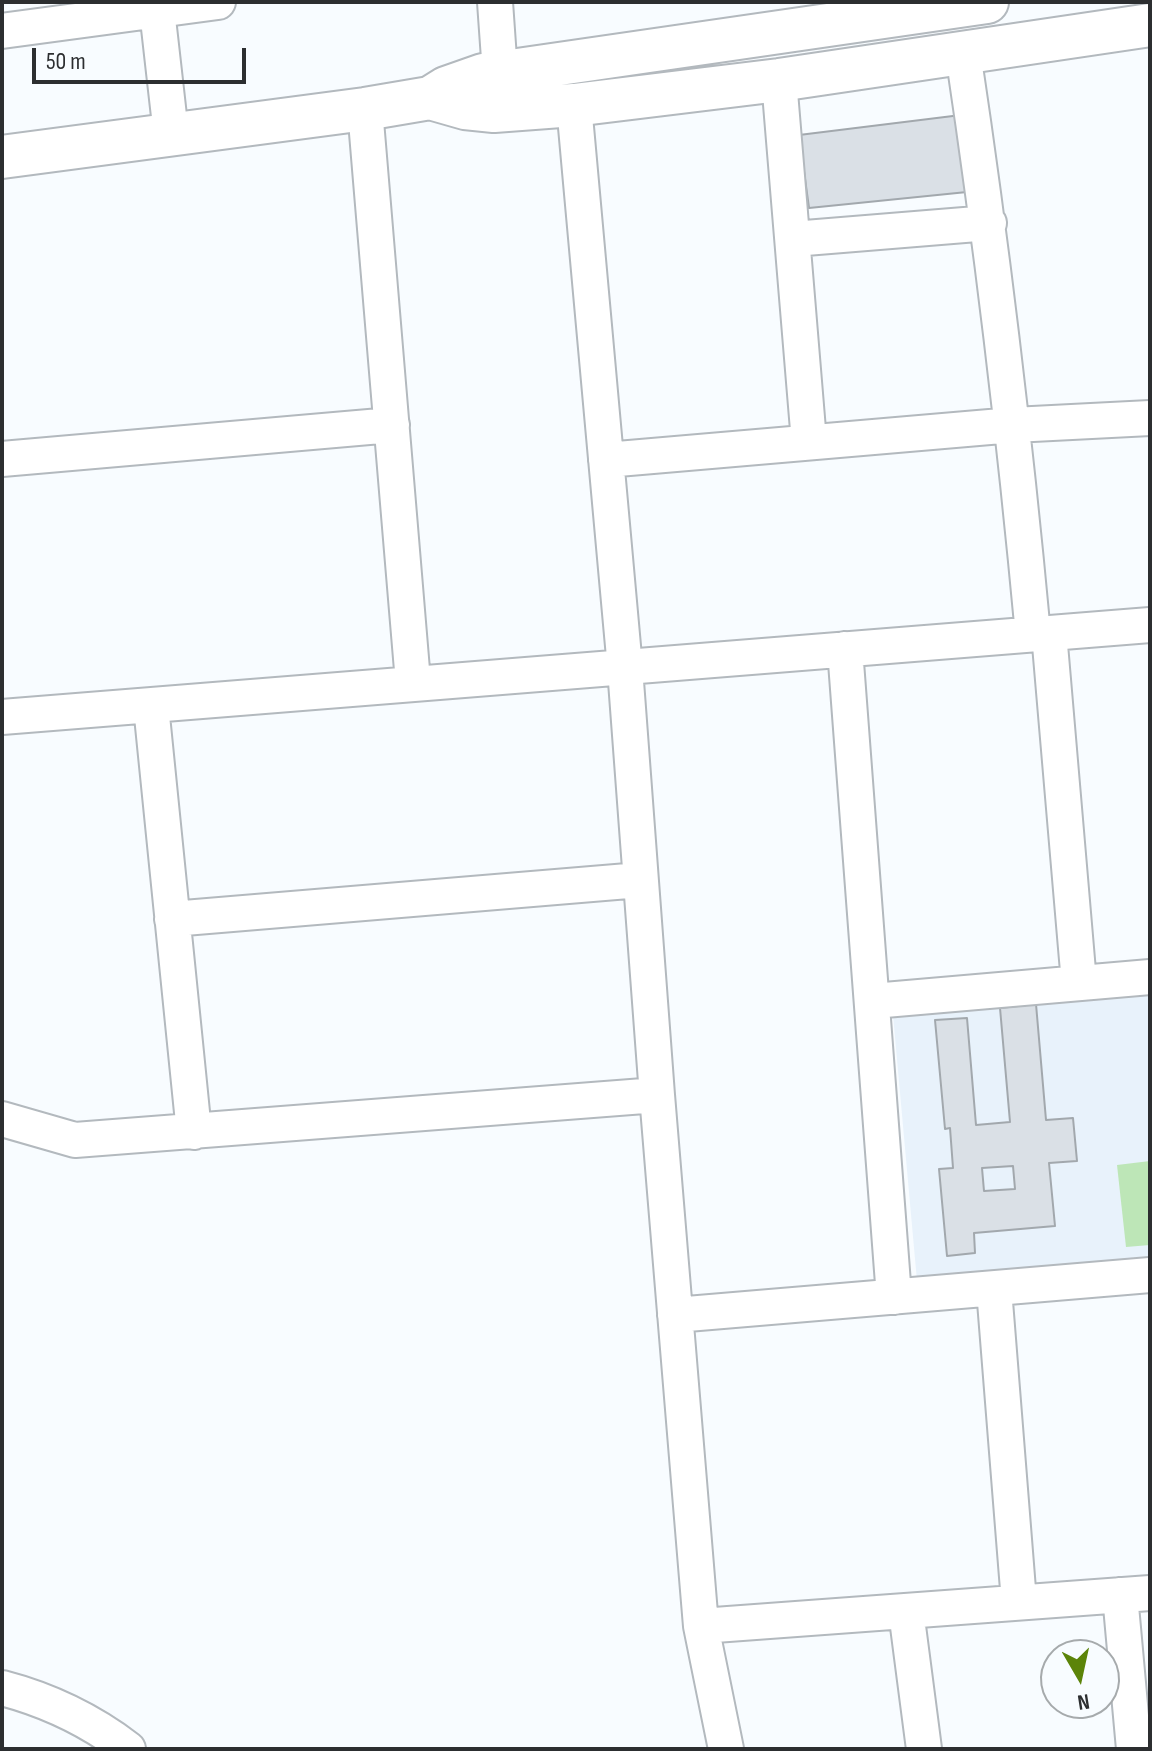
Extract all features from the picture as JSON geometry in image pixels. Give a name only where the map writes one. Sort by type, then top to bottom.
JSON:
[{"type":"street","points":[[2,31],[218,2]]},
{"type":"street","points":[[495,2],[500,73]]},
{"type":"street","points":[[2,157],[365,109],[430,98],[463,80],[500,73],[987,2]]},
{"type":"street","points":[[157,10],[171,134]]},
{"type":"street","points":[[430,98],[465,108],[494,111],[574,105],[779,80],[1150,25]]},
{"type":"street","points":[[963,53],[989,223],[1041,634],[1079,983]]},
{"type":"street","points":[[779,80],[809,442]]},
{"type":"street","points":[[574,105],[625,668],[701,1626],[726,1749]]},
{"type":"street","points":[[365,109],[413,682]]},
{"type":"street","points":[[793,239],[989,223]]},
{"type":"street","points":[[606,460],[1013,425],[1150,418]]},
{"type":"street","points":[[2,459],[392,425]]},
{"type":"street","points":[[2,717],[1150,625]]},
{"type":"street","points":[[845,649],[894,1297]]},
{"type":"street","points":[[151,706],[194,1132]]},
{"type":"street","points":[[172,919],[640,880]]},
{"type":"street","points":[[873,1001],[1150,977]]},
{"type":"street","points":[[2,1119],[75,1140],[657,1095]]},
{"type":"street","points":[[675,1315],[1150,1275]]},
{"type":"street","points":[[994,1289],[1019,1602]]},
{"type":"street","points":[[701,1626],[1135,1594],[1134,1749]]},
{"type":"street","points":[[906,1611],[924,1749]]},
{"type":"street","points":[[2,1688],[64,1709],[128,1749]]},
{"type":"shaded area","points":[[1150,992],[1150,1256],[917,1281],[893,1015]]},
{"type":"green space","points":[[1150,1161],[1150,1245],[1126,1247],[1117,1165]]},
{"type":"building","points":[[961,115],[967,192],[809,208],[799,135]]},
{"type":"building","points":[[1036,1004],[1046,1120],[1073,1118],[1077,1161],[1049,1163],[1055,1226],[974,1233],[975,1253],[947,1256],[939,1169],[953,1168],[950,1128],[945,1129],[935,1020],[967,1018],[976,1125],[1010,1122],[1000,1008]],"holes":[[[1013,1166],[1015,1189],[984,1191],[982,1168]]]}]
